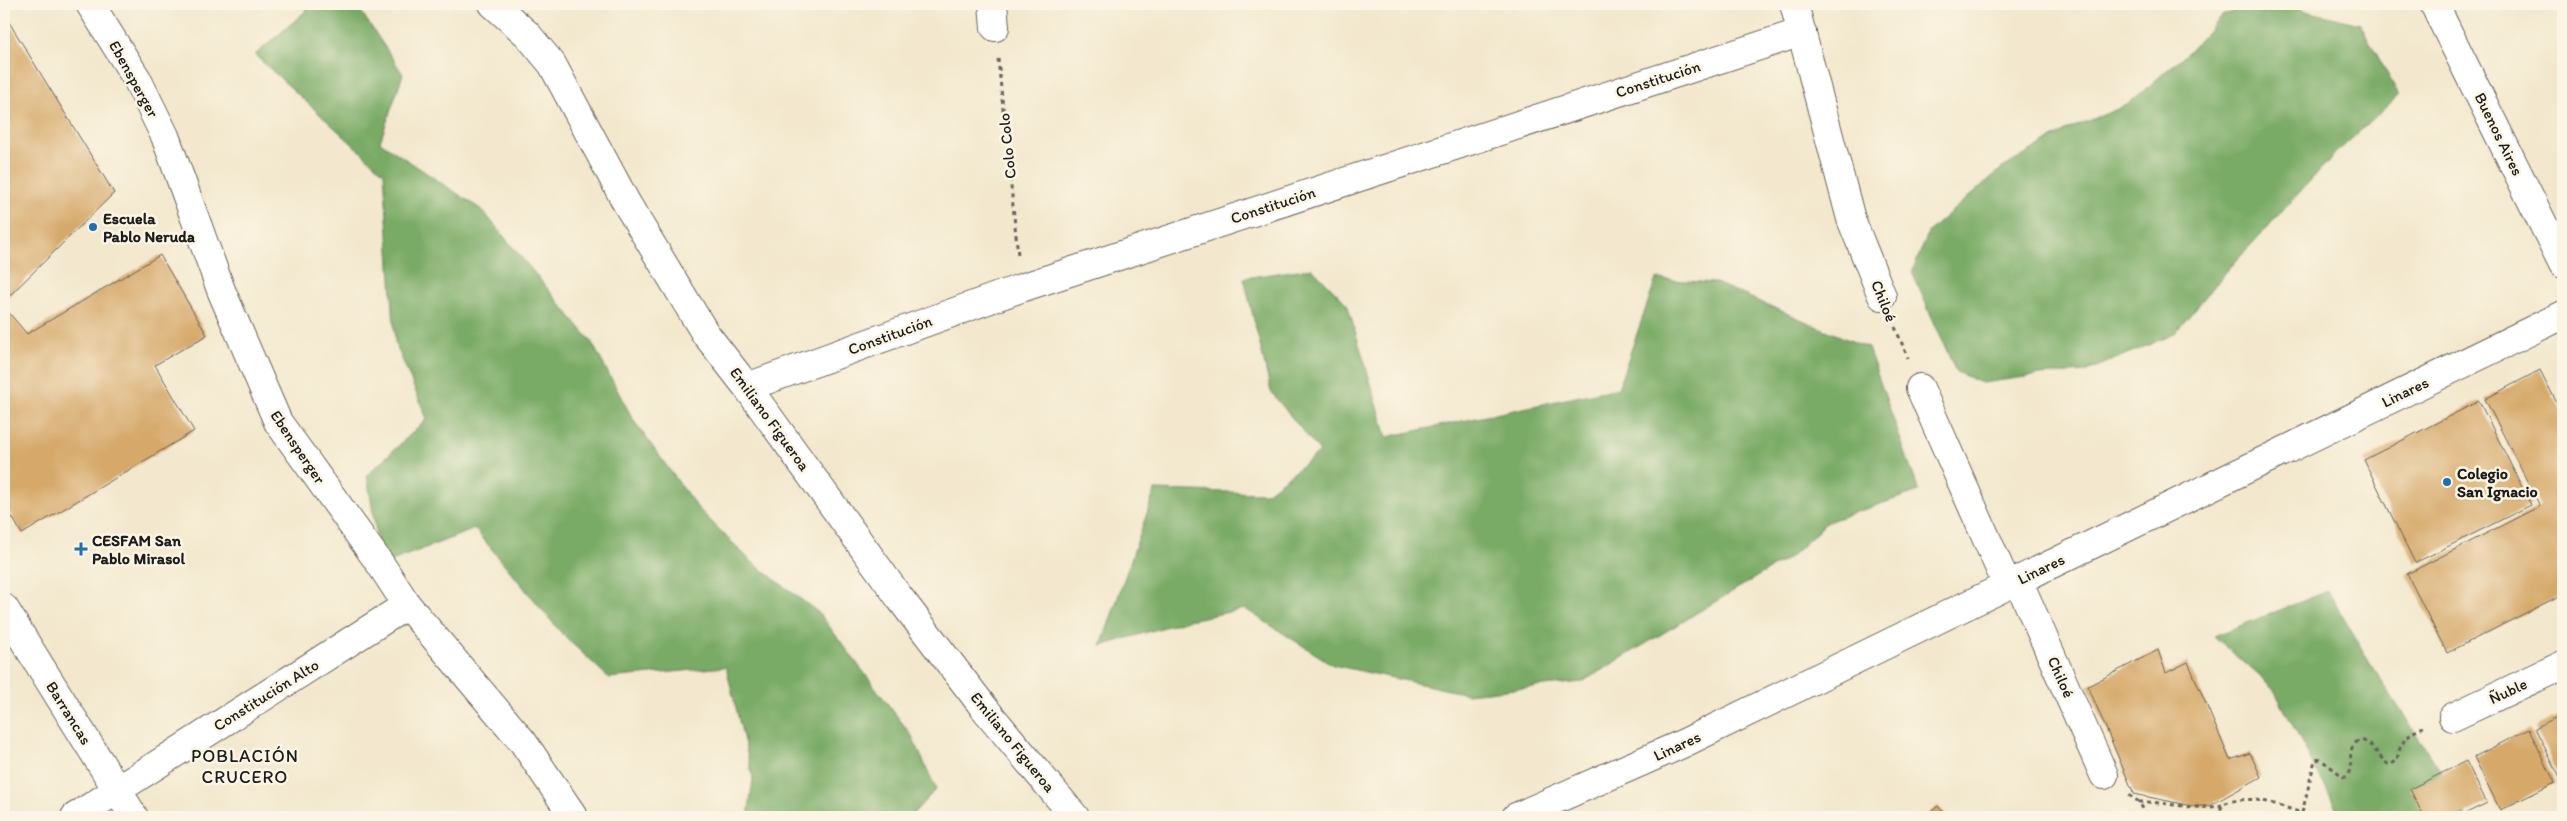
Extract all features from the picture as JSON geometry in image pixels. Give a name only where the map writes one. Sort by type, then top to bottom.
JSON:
[{"type":"street","name":"Ebensperger","points":[[90,4],[137,80],[165,136],[221,290],[278,422],[382,565],[407,605],[523,742],[574,817]]},
{"type":"street","name":"Emiliano Figueroa","points":[[493,4],[527,34],[552,64],[627,204],[705,333],[985,709],[1075,817]]},
{"type":"street","name":"Chiloé","points":[[1794,4],[1851,219],[1882,296]]},
{"type":"street","name":"Buenos Aires","points":[[2434,4],[2563,264]]},
{"type":"street","name":"Constitución","points":[[747,387],[1021,288],[1802,32]]},
{"type":"street","name":"Linares","points":[[1516,817],[1682,744],[2563,315]]},
{"type":"street","name":"Chiloé","points":[[1920,388],[2104,775]]},
{"type":"street","name":"Constitución Alto","points":[[75,817],[407,605]]},
{"type":"street","name":"Barrancas","points":[[4,608],[134,817]]},
{"type":"street","name":"Ñuble","points":[[2453,717],[2563,665]]},
{"type":"path","name":"Colo Colo","points":[[994,15],[1021,288]]},
{"type":"path","name":"Chiloé","points":[[1882,296],[1920,388]]},
{"type":"path","points":[[2139,802],[2156,802],[2202,808],[2238,799],[2253,798],[2302,813],[2314,760],[2324,761],[2344,777],[2347,777],[2350,775],[2350,752],[2353,745],[2361,740],[2370,743],[2382,760],[2389,765],[2397,761],[2398,750],[2403,740],[2412,733],[2453,717]]},
{"type":"path","points":[[2216,817],[2223,804]]},
{"type":"green space","points":[[302,4],[356,4],[403,74],[380,142],[482,210],[591,341],[634,421],[696,506],[752,562],[819,613],[912,736],[936,789],[910,817],[748,817],[753,778],[726,667],[609,678],[563,635],[475,529],[381,565],[367,475],[427,419],[395,342],[384,173],[255,55],[307,10]]},
{"type":"green space","points":[[2250,4],[2298,9],[2360,24],[2399,95],[2333,156],[2226,272],[2174,334],[2085,372],[2040,375],[1982,383],[1956,372],[1912,272],[1929,231],[2001,169],[2069,129],[2127,105],[2187,53],[2222,16]]},
{"type":"green space","points":[[1312,268],[1347,304],[1387,437],[1618,388],[1656,279],[1716,283],[1868,348],[1919,491],[1827,522],[1793,555],[1582,682],[1467,694],[1333,665],[1245,609],[1188,620],[1101,646],[1155,490],[1266,493],[1320,452],[1271,392],[1244,278]]},
{"type":"green space","points":[[2328,591],[2371,665],[2465,808],[2465,817],[2341,817],[2273,688],[2214,636]]},
{"type":"building","points":[[4,14],[114,193],[4,301]]},
{"type":"building","points":[[160,255],[207,335],[155,365],[194,431],[22,534],[4,503],[4,307],[27,334]]},
{"type":"building","points":[[2540,370],[2563,415],[2563,594],[2447,653],[2407,574],[2540,506],[2485,399]]},
{"type":"building","name":"Colegio San Ignacio","points":[[2479,401],[2531,505],[2415,563],[2364,460]]},
{"type":"building","points":[[2158,650],[2166,673],[2188,662],[2230,760],[2250,753],[2261,777],[2209,806],[2192,806],[2134,794],[2088,686]]},
{"type":"building","points":[[2563,714],[2563,784],[2535,728]]},
{"type":"building","points":[[2529,729],[2555,783],[2500,810],[2474,757]]},
{"type":"building","points":[[2466,761],[2487,803],[2458,817],[2424,817],[2410,789]]},
{"type":"building","points":[[1938,806],[1947,817],[1924,817]]},
{"type":"place","name":"Escuela Pablo Neruda","points":[[93,227]]},
{"type":"place","name":"Colegio San Ignacio","points":[[2447,482]]},
{"type":"place","name":"CESFAM San Pablo Mirasol","points":[[81,549]]},
{"type":"district","name":"POBLACIÓN CRUCERO","points":[[245,766]]}]
